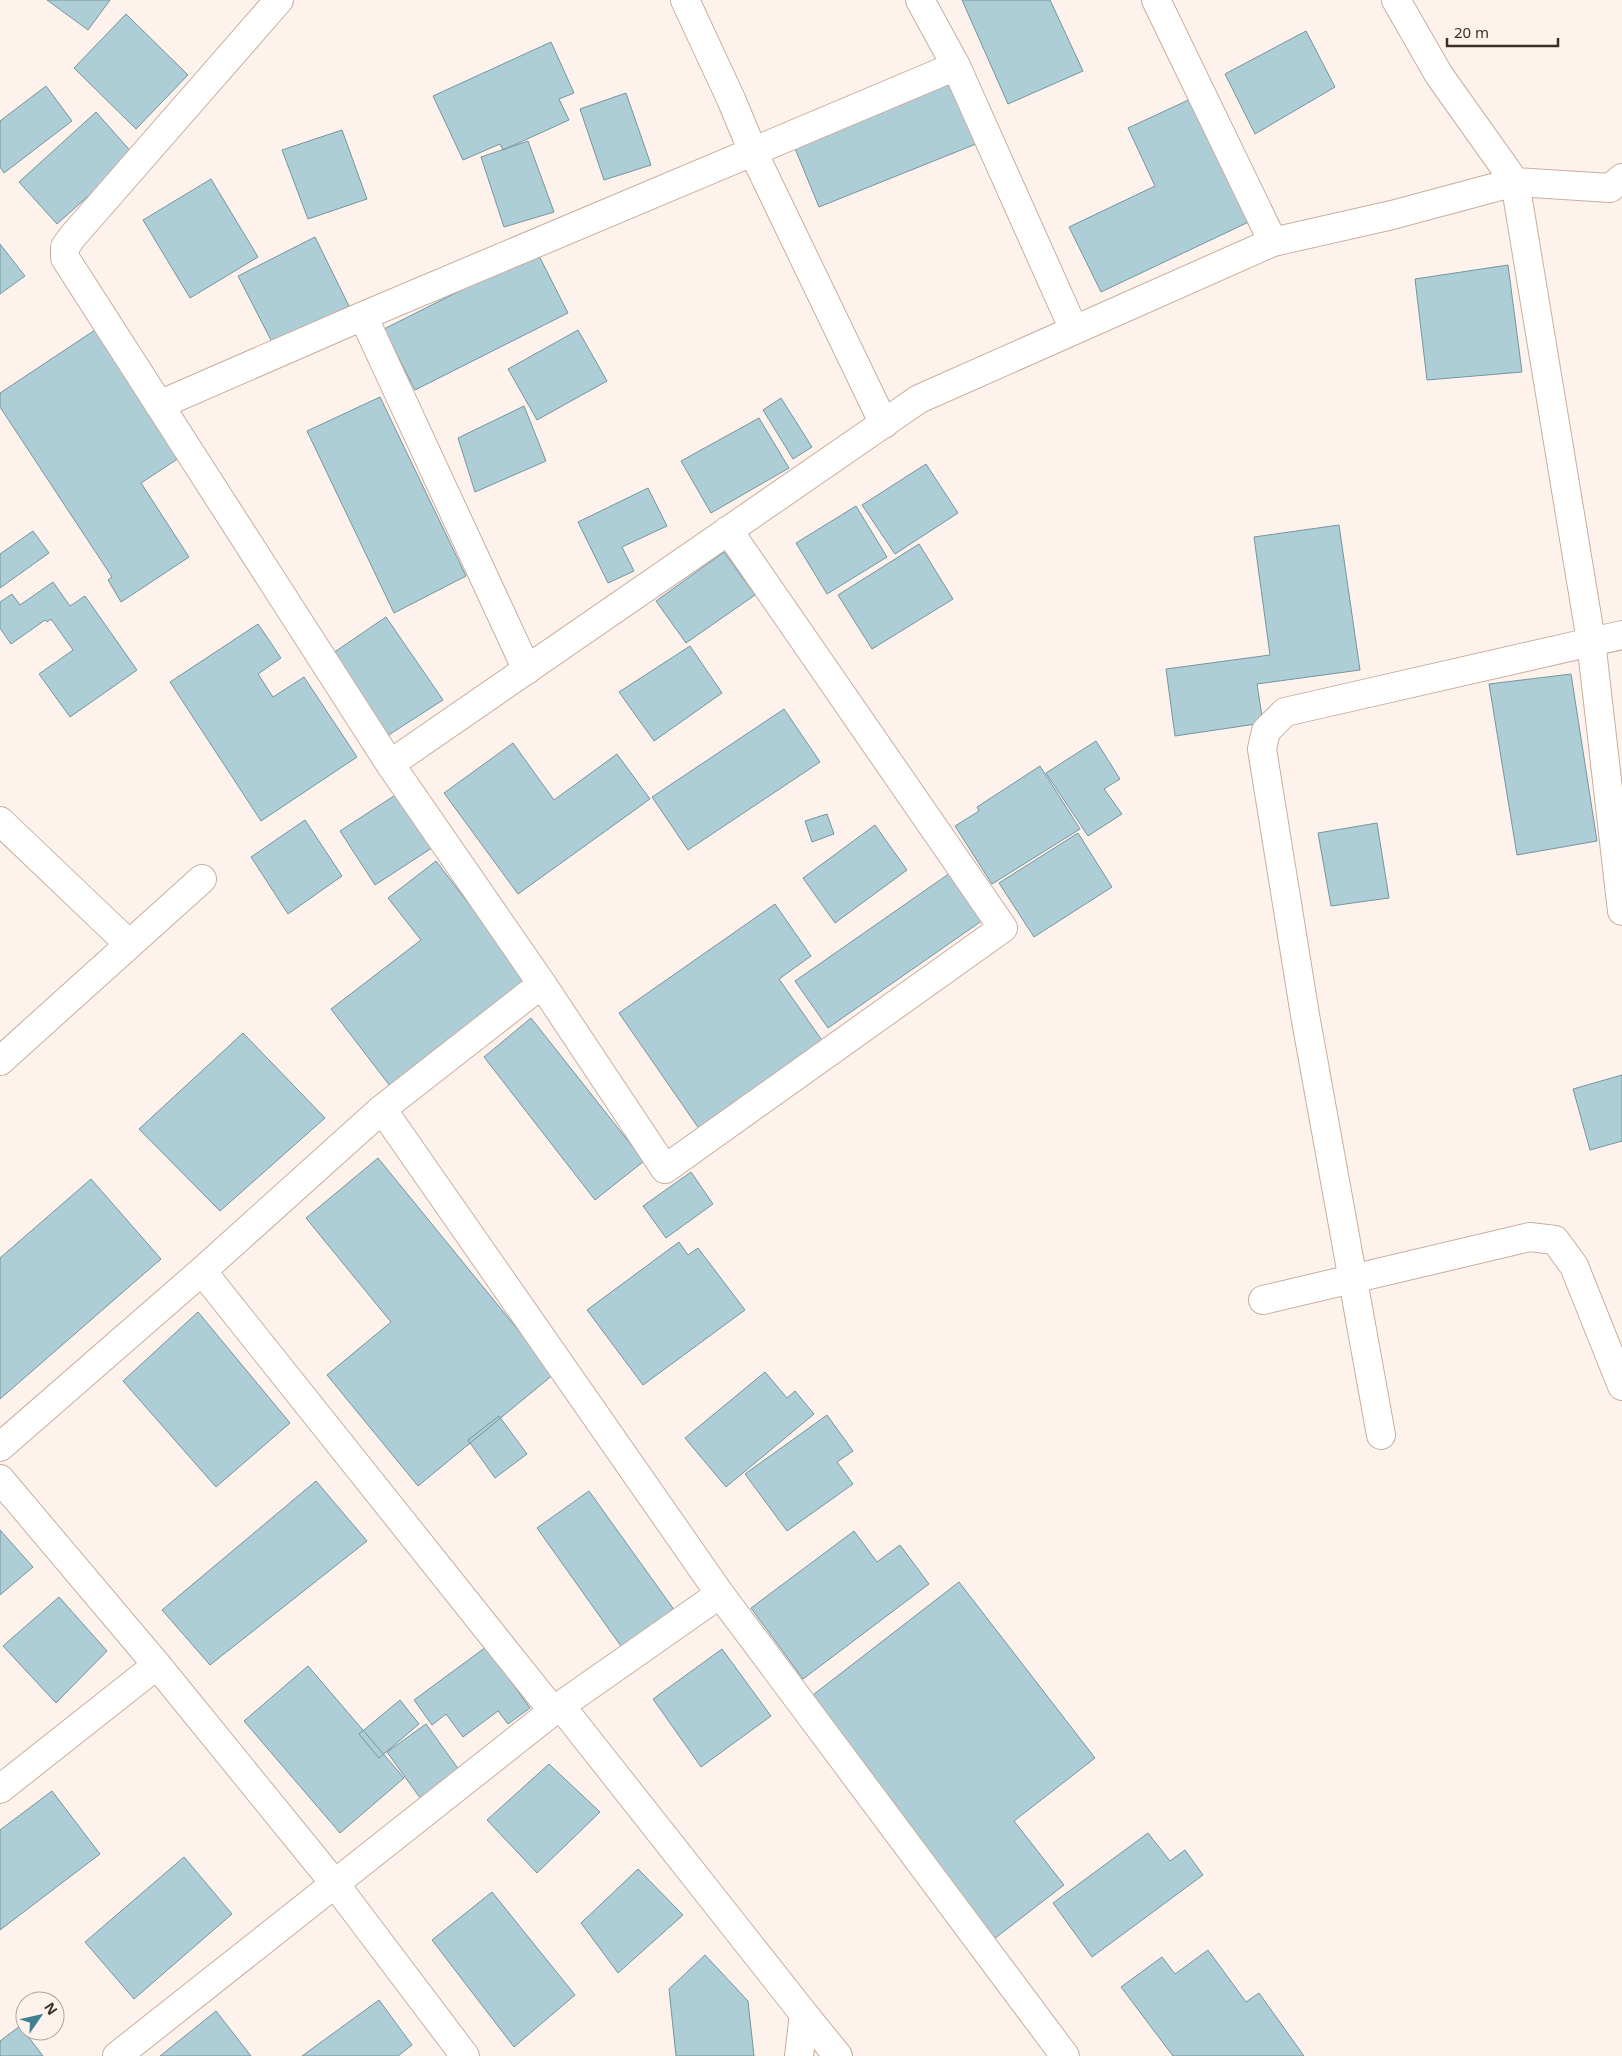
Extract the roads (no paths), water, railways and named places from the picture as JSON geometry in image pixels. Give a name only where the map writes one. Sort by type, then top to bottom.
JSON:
[{"type":"street","points":[[279,0],[73,236],[66,248],[64,258],[390,764],[542,984],[666,1169],[1003,928],[728,530]]},
{"type":"street","points":[[685,0],[731,99],[753,152],[884,424]]},
{"type":"street","points":[[920,0],[956,66],[1074,330]]},
{"type":"street","points":[[1156,0],[1273,242]]},
{"type":"street","points":[[1396,0],[1439,75],[1515,182],[1591,641],[1622,911]]},
{"type":"street","points":[[159,405],[363,316],[956,66]]},
{"type":"street","points":[[390,764],[918,399],[1273,242],[1392,215],[1515,182],[1610,188],[1622,178]]},
{"type":"street","points":[[363,316],[527,670]]},
{"type":"street","points":[[1381,1436],[1305,1015],[1262,749],[1266,731],[1285,712],[1622,635]]},
{"type":"street","points":[[0,821],[129,944]]},
{"type":"street","points":[[0,1061],[202,879]]},
{"type":"street","points":[[0,1447],[202,1271],[382,1110],[542,984]]},
{"type":"street","points":[[382,1110],[720,1594],[1065,2056]]},
{"type":"street","points":[[1263,1300],[1530,1237],[1555,1240],[1574,1266],[1622,1386]]},
{"type":"street","points":[[202,1271],[838,2056]]},
{"type":"street","points":[[0,1479],[157,1665],[335,1884],[465,2056]]},
{"type":"street","points":[[117,2056],[557,1708],[720,1594]]},
{"type":"street","points":[[0,1789],[157,1665]]},
{"type":"street","points":[[799,2056],[804,2014]]}]
